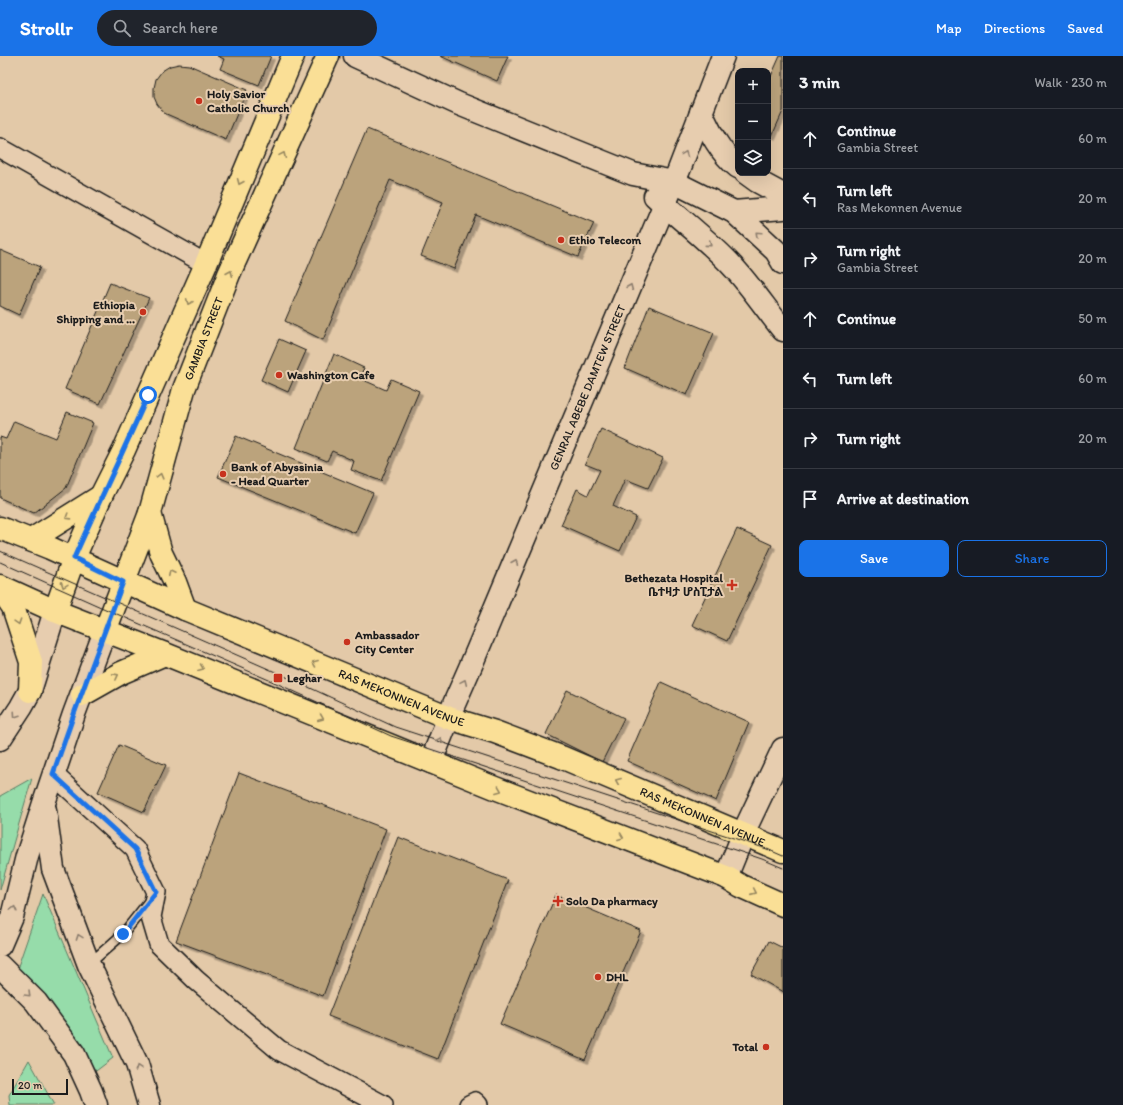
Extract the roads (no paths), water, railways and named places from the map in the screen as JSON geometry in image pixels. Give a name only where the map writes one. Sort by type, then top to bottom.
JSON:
[{"type":"main road","points":[[0,738],[30,691],[55,611],[74,558],[101,496],[124,450],[206,264],[293,56]]},
{"type":"main road","name":"GAMBIA STREET","points":[[106,631],[150,513],[184,389],[229,274],[328,56]]},
{"type":"main road","points":[[355,56],[459,104],[633,174],[674,182],[734,212],[781,255]]},
{"type":"main road","name":"GENRAL ABEBE DAMTEW STREET","points":[[431,762],[665,204],[723,56]]},
{"type":"main road","points":[[701,112],[712,136],[735,165]]},
{"type":"main road","points":[[633,174],[735,269],[783,330]]},
{"type":"main road","points":[[750,176],[783,195]]},
{"type":"main road","points":[[734,212],[783,208]]},
{"type":"main road","points":[[31,540],[101,496]]},
{"type":"main road","points":[[150,513],[161,553],[175,582],[185,609]]},
{"type":"main road","name":"RAS MEKONNEN AVENUE","points":[[0,528],[74,558],[123,582],[185,609],[449,718],[495,732],[561,757],[783,851]]},
{"type":"main road","points":[[0,587],[55,611],[165,654],[502,791],[726,877],[741,886],[783,905]]},
{"type":"main road","points":[[0,587],[13,608],[31,662],[30,691]]},
{"type":"main road","points":[[0,945],[12,917],[27,856],[53,774],[106,631]]},
{"type":"main road","points":[[82,695],[121,673],[165,654]]},
{"type":"main road","points":[[726,877],[783,749]]},
{"type":"main road","points":[[44,803],[53,869],[89,965],[137,1064],[149,1105]]},
{"type":"main road","points":[[0,966],[36,1002],[74,1054],[96,1105]]},
{"type":"street","points":[[0,148],[206,264]]},
{"type":"street","points":[[53,774],[135,849],[156,892],[151,917],[159,944],[196,980],[279,1050],[383,1105]]},
{"type":"street","points":[[469,1105],[475,1102],[478,1105]]},
{"type":"lane","points":[[89,965],[123,934],[156,892]]},
{"type":"tram line","points":[[0,551],[280,674],[395,727],[767,849],[783,856]]},
{"type":"tram line","points":[[0,562],[276,683],[391,736],[762,859],[783,868]]},
{"type":"place","name":"Holy Savior Catholic Church","points":[[199,101]]},
{"type":"place","name":"Ethio Telecom","points":[[561,240]]},
{"type":"place","name":"Ethiopia Shipping and ...","points":[[143,312]]},
{"type":"place","name":"Washington Cafe","points":[[279,375]]},
{"type":"place","name":"Bank of Abyssinia - Head Quarter","points":[[223,474]]},
{"type":"place","name":"Bethezata Hospital ቤተዛታ ሆስፒታል","points":[[732,585]]},
{"type":"place","name":"Ambassador City Center","points":[[347,642]]},
{"type":"place","name":"Leghar","points":[[278,678]]},
{"type":"place","name":"Solo Da pharmacy","points":[[558,901]]},
{"type":"place","name":"DHL","points":[[598,977]]},
{"type":"place","name":"Total","points":[[766,1047]]}]
